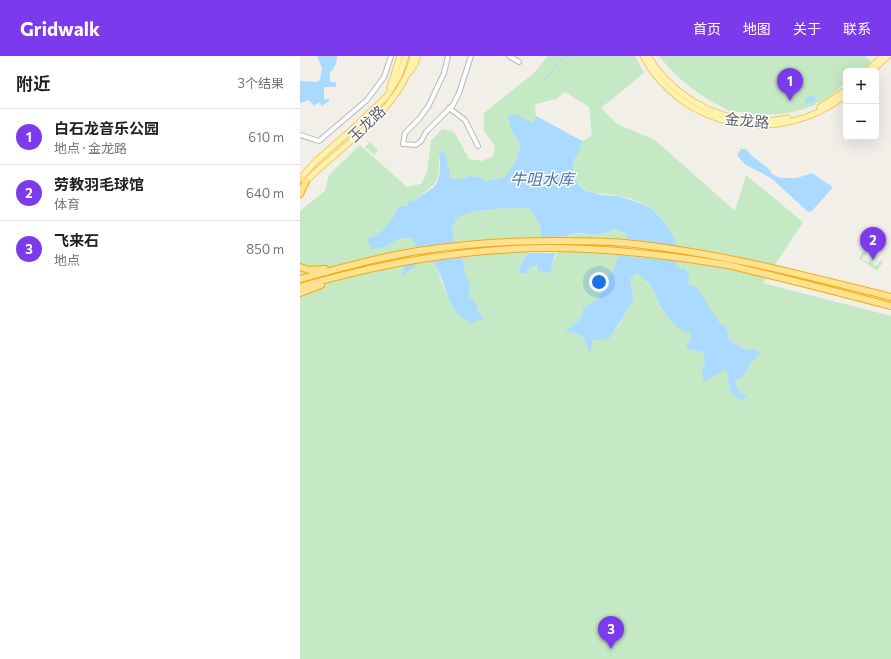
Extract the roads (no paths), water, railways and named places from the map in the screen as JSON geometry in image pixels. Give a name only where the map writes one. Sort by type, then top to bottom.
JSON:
[{"type":"highway","points":[[300,189],[302,179]]},
{"type":"highway","points":[[300,194],[302,179]]},
{"type":"highway","points":[[300,287],[397,255],[432,249],[513,241],[579,241],[624,243],[694,252],[784,270],[891,297]]},
{"type":"highway","points":[[300,279],[354,268],[473,252],[514,249],[569,248],[632,253],[722,264],[825,288],[891,306]]},
{"type":"highway","points":[[302,268],[316,270],[354,268]]},
{"type":"highway","points":[[300,293],[354,268]]},
{"type":"main road","points":[[387,96],[400,56]]},
{"type":"main road","name":"玉龙路","points":[[302,179],[315,162],[387,96],[398,76],[406,56]]},
{"type":"main road","name":"玉龙路","points":[[302,179],[375,118],[393,98],[404,79],[413,56]]},
{"type":"main road","points":[[404,79],[413,68],[418,56]]},
{"type":"main road","name":"金龙路","points":[[643,56],[658,79],[677,97],[699,112],[728,122],[761,125],[788,122],[815,113],[834,104],[843,97]]},
{"type":"main road","name":"金龙路","points":[[648,56],[664,77],[690,100],[710,110],[737,119],[766,121],[794,117],[823,105],[843,92]]},
{"type":"main road","points":[[870,68],[883,56]]},
{"type":"main road","points":[[875,68],[888,56]]},
{"type":"street","points":[[300,135],[319,141],[368,100],[384,77],[392,56]]},
{"type":"street","points":[[448,56],[444,72],[429,105],[419,119],[405,133],[403,144],[416,145],[426,132],[453,105],[460,93],[471,56]]},
{"type":"street","points":[[509,56],[520,62]]},
{"type":"street","points":[[449,108],[465,120],[478,146]]},
{"type":"water","points":[[317,56],[337,56],[336,64],[332,71],[330,71],[330,82],[336,82],[336,87],[324,87],[324,99],[329,99],[329,101],[322,106],[319,102],[314,106],[309,100],[300,103],[300,81],[317,82],[320,80],[322,68]]},
{"type":"water","points":[[809,96],[815,97],[816,99],[812,103],[806,104],[805,100]]},
{"type":"water","name":"牛咀水库","points":[[509,115],[517,115],[532,123],[536,116],[582,141],[579,152],[573,162],[573,173],[579,185],[586,191],[601,195],[619,196],[643,204],[654,210],[667,225],[679,251],[676,265],[680,269],[685,269],[689,275],[688,284],[696,287],[720,323],[726,326],[729,340],[746,350],[756,350],[760,353],[752,362],[742,378],[735,380],[739,392],[747,396],[742,400],[731,394],[726,369],[703,382],[702,368],[705,362],[703,352],[689,350],[686,346],[691,340],[690,334],[693,331],[684,332],[672,322],[661,307],[651,287],[637,273],[630,279],[634,300],[608,339],[593,340],[590,353],[582,335],[565,331],[580,319],[583,309],[598,299],[606,286],[608,277],[612,274],[620,252],[631,246],[626,233],[615,229],[595,235],[575,233],[568,236],[560,244],[550,273],[538,271],[537,265],[530,268],[526,273],[518,273],[525,256],[538,246],[541,240],[538,221],[529,208],[481,210],[458,218],[452,228],[454,240],[463,258],[466,277],[470,283],[469,296],[477,305],[477,310],[484,319],[472,323],[458,314],[453,308],[437,268],[427,257],[401,277],[404,267],[412,260],[414,255],[416,245],[411,238],[401,238],[385,247],[372,249],[367,239],[378,234],[390,222],[399,206],[407,206],[409,199],[414,202],[434,187],[440,172],[440,152],[445,153],[451,179],[464,179],[469,176],[480,177],[486,181],[506,176],[515,163],[521,144],[510,127]]},
{"type":"water","points":[[741,149],[746,149],[751,155],[768,168],[772,174],[780,178],[797,178],[812,173],[833,187],[811,212],[807,211],[771,178],[746,165],[737,155]]},
{"type":"waterway","points":[[545,80],[561,60],[569,56]]},
{"type":"place","name":"白石龙音乐公园","points":[[790,101]]},
{"type":"place","name":"劳教羽毛球馆","points":[[873,260]]},
{"type":"place","name":"飞来石","points":[[611,649]]}]
